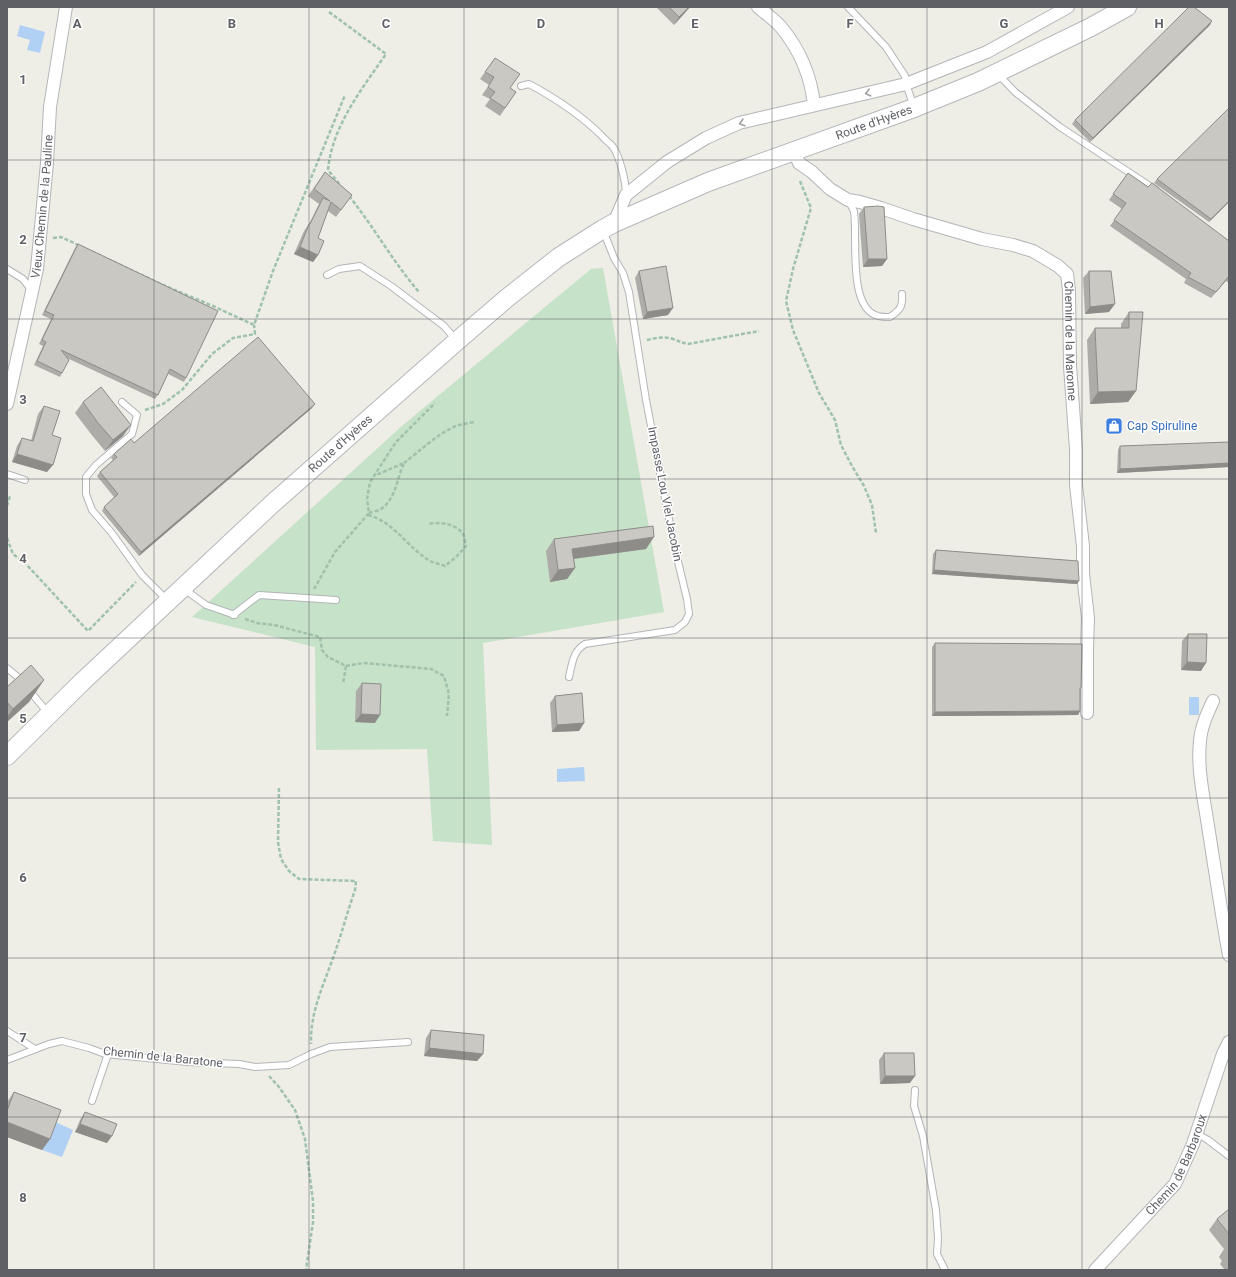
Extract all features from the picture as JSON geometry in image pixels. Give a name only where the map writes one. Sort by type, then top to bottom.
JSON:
[{"type":"main road","name":"Route d'Hyères","points":[[7,744],[82,682],[272,504],[457,341],[507,298],[559,257],[608,226],[708,182],[914,108],[997,72],[1091,27],[1127,7]]},
{"type":"main road","name":"Route d'Hyères","points":[[7,756],[47,712]]},
{"type":"street","name":"Vieux Chemin de la Pauline","points":[[7,404],[37,269],[47,163],[50,107],[66,7]]},
{"type":"street","points":[[758,7],[780,26],[798,51],[810,79],[814,105]]},
{"type":"street","points":[[608,226],[626,195],[667,162],[706,138],[739,124],[906,84],[987,52],[1068,7]]},
{"type":"street","name":"Chemin de la Maronne","points":[[794,151],[799,163],[812,172],[830,189],[848,200],[881,208],[912,219],[982,239],[1013,245],[1033,251],[1058,266],[1067,274],[1070,290],[1070,366],[1076,448],[1076,485],[1083,546],[1082,574],[1088,618],[1087,714]]},
{"type":"street","points":[[1213,701],[1204,720],[1199,753],[1201,783],[1229,955]]},
{"type":"street","name":"Chemin de Barbaroux","points":[[1095,1270],[1175,1184],[1196,1134],[1223,1054],[1229,1042]]},
{"type":"lane","points":[[848,7],[886,47],[905,76],[906,84],[914,108]]},
{"type":"lane","points":[[997,72],[1015,92],[1060,127],[1161,193]]},
{"type":"lane","points":[[521,86],[529,84],[545,92],[593,127],[613,148],[622,170],[626,186],[626,195]]},
{"type":"lane","points":[[848,200],[854,210],[856,270],[859,294],[868,311],[877,316],[890,317],[899,311],[903,303],[902,294]]},
{"type":"lane","name":"Impasse Lou Viel Jacobin","points":[[569,677],[574,657],[579,647],[585,644],[675,630],[685,622],[689,614],[646,400],[629,292],[622,272],[614,258],[608,226]]},
{"type":"lane","points":[[327,275],[339,269],[360,266],[391,286],[444,326],[457,341]]},
{"type":"lane","points":[[7,269],[23,279],[32,291]]},
{"type":"lane","points":[[122,402],[137,415],[132,434],[96,465],[86,477],[86,494],[92,510],[111,532],[142,575],[168,602]]},
{"type":"lane","points":[[7,474],[24,480]]},
{"type":"lane","points":[[183,588],[206,605],[234,615],[259,595],[336,600]]},
{"type":"lane","points":[[7,668],[19,678],[47,712]]},
{"type":"lane","points":[[7,1031],[36,1050]]},
{"type":"lane","name":"Chemin de la Baratone","points":[[7,1060],[49,1044],[62,1041],[108,1054],[188,1062],[239,1064],[256,1067],[290,1064],[330,1047],[408,1042]]},
{"type":"lane","points":[[92,1101],[108,1054]]},
{"type":"lane","points":[[915,1090],[914,1106],[923,1136],[936,1210],[938,1238],[937,1254],[945,1270]]},
{"type":"lane","points":[[1196,1134],[1208,1140],[1229,1156]]},
{"type":"path","points":[[329,12],[386,54],[344,117],[329,156],[328,170],[342,188]]},
{"type":"path","points":[[137,415],[143,410],[163,404],[182,390],[212,354],[233,338],[255,334],[254,325],[273,271],[345,95]]},
{"type":"path","points":[[799,180],[811,208],[793,269],[786,301],[793,330],[819,393],[835,420],[842,445],[872,505],[876,533]]},
{"type":"path","points":[[347,194],[362,212],[407,279],[424,298],[423,311]]},
{"type":"path","points":[[39,246],[61,237],[163,285],[254,325]]},
{"type":"path","points":[[637,343],[657,338],[671,338],[688,344],[759,331]]},
{"type":"path","points":[[368,514],[367,499],[370,482],[396,442],[435,403]]},
{"type":"path","points":[[375,475],[404,464],[447,431],[457,426],[474,422]]},
{"type":"path","points":[[309,598],[335,552],[368,514],[381,509],[391,498],[396,488],[399,473],[404,464]]},
{"type":"path","points":[[7,506],[10,496]]},
{"type":"path","points":[[368,514],[378,517],[417,552],[432,562],[445,566],[466,546],[464,535],[455,526],[445,524],[428,524]]},
{"type":"path","points":[[7,538],[13,554],[26,564],[88,631],[142,575]]},
{"type":"path","points":[[234,615],[256,623],[274,625],[320,637],[322,650],[328,657],[346,666],[364,663],[431,669],[444,676],[450,694],[447,716]]},
{"type":"path","points":[[343,684],[346,666]]},
{"type":"path","points":[[279,788],[278,842],[281,859],[289,871],[299,879],[356,881],[355,890],[333,958],[317,998],[310,1035],[311,1054]]},
{"type":"path","points":[[256,1067],[269,1076],[279,1087],[294,1110],[305,1139],[314,1201],[313,1222],[306,1270]]},
{"type":"green space","points":[[603,268],[664,612],[483,643],[492,845],[433,841],[427,749],[316,750],[315,647],[192,617],[403,425],[591,269]]},
{"type":"water","points":[[20,25],[45,32],[40,53],[27,50],[30,40],[17,36]]},
{"type":"water","points":[[1189,697],[1199,697],[1199,715],[1189,715]]},
{"type":"water","points":[[584,767],[585,781],[557,782],[557,769]]},
{"type":"water","points":[[53,1121],[73,1130],[62,1157],[42,1150]]},
{"type":"building","points":[[669,7],[689,7],[679,17]]},
{"type":"building","points":[[1189,7],[1194,7],[1212,21],[1093,138],[1075,120]]},
{"type":"building","points":[[495,58],[520,74],[510,88],[516,92],[505,108],[490,98],[495,92],[488,87],[494,77],[485,72]]},
{"type":"building","points":[[1229,108],[1229,201],[1211,219],[1157,179]]},
{"type":"building","points":[[325,172],[352,195],[341,210],[331,202],[318,238],[324,241],[318,255],[300,247],[309,224],[323,198],[330,201],[314,189]]},
{"type":"building","points":[[1128,173],[1148,187],[1152,183],[1229,241],[1229,276],[1216,292],[1188,277],[1191,273],[1114,220],[1126,203],[1113,194]]},
{"type":"building","points":[[864,207],[884,207],[887,259],[868,259]]},
{"type":"building","points":[[78,244],[218,311],[186,378],[170,369],[158,395],[61,350],[69,360],[62,373],[37,361],[46,342],[42,340],[54,315],[45,311]]},
{"type":"building","points":[[666,266],[673,308],[647,312],[639,271]]},
{"type":"building","points":[[1089,271],[1111,271],[1115,304],[1090,307]]},
{"type":"building","points":[[1129,312],[1143,312],[1136,391],[1098,392],[1095,328],[1129,328]]},
{"type":"building","points":[[258,337],[315,404],[141,552],[104,507],[118,494],[100,472],[117,457],[114,454],[131,439],[134,443]]},
{"type":"building","points":[[101,387],[131,425],[113,440],[98,423],[83,402]]},
{"type":"building","points":[[44,406],[60,411],[52,435],[61,438],[53,465],[17,454],[22,438],[33,441]]},
{"type":"building","points":[[1229,442],[1229,463],[1120,469],[1120,446]]},
{"type":"building","points":[[653,526],[654,537],[572,549],[575,568],[558,570],[554,539]]},
{"type":"building","points":[[936,550],[1078,561],[1079,581],[934,570]]},
{"type":"building","points":[[1188,634],[1207,634],[1206,663],[1187,662]]},
{"type":"building","points":[[935,643],[1082,644],[1080,711],[935,712]]},
{"type":"building","points":[[31,665],[44,680],[13,709],[7,702],[7,687]]},
{"type":"building","points":[[362,683],[381,684],[380,715],[361,714]]},
{"type":"building","points":[[582,693],[584,723],[557,725],[555,696]]},
{"type":"building","points":[[431,1030],[484,1035],[483,1054],[429,1048]]},
{"type":"building","points":[[884,1053],[914,1053],[915,1076],[885,1076]]},
{"type":"building","points":[[14,1092],[61,1110],[50,1139],[7,1122],[7,1111]]},
{"type":"building","points":[[85,1112],[117,1124],[112,1136],[80,1124]]},
{"type":"building","points":[[1229,1209],[1229,1234],[1217,1219]]},
{"type":"place","name":"Cap Spiruline","points":[[1114,426]]}]
